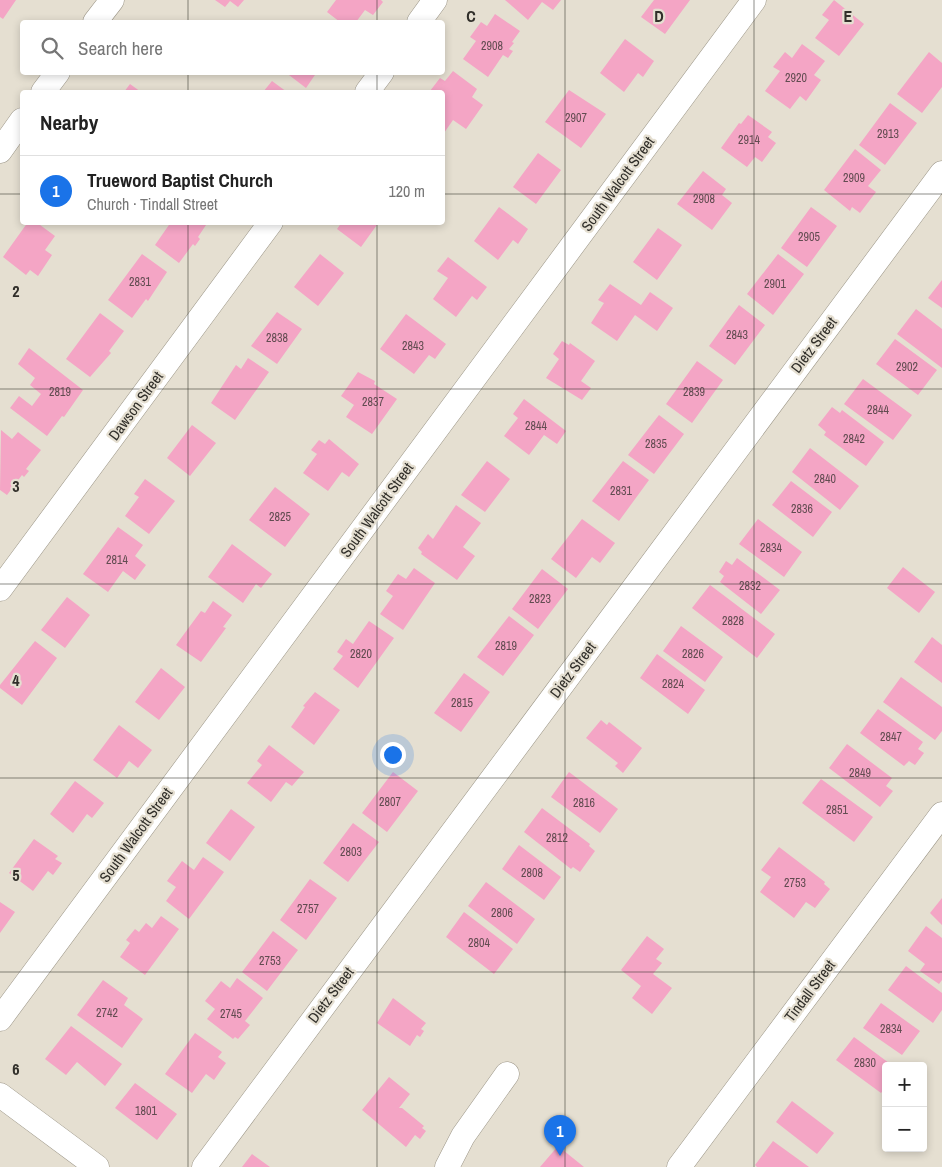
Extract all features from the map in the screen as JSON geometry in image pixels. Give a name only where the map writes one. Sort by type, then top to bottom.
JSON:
[{"type":"street","points":[[97,20],[112,0]]},
{"type":"street","points":[[420,20],[435,0]]},
{"type":"street","name":"South Walcott Street","points":[[0,1019],[754,0]]},
{"type":"street","points":[[44,90],[56,75]]},
{"type":"street","points":[[368,90],[380,75]]},
{"type":"street","points":[[0,151],[20,123]]},
{"type":"street","name":"Dietz Street","points":[[204,1167],[942,173]]},
{"type":"street","name":"Dawson Street","points":[[0,590],[269,225]]},
{"type":"street","name":"Tindall Street","points":[[679,1167],[942,814]]},
{"type":"street","points":[[447,1167],[463,1136],[508,1074]]},
{"type":"street","points":[[0,1095],[97,1167]]},
{"type":"building","points":[[0,0],[16,0],[3,19],[0,17]]},
{"type":"building","points":[[215,0],[244,0],[238,7],[230,1],[225,7]]},
{"type":"building","points":[[336,0],[381,0],[383,2],[373,15],[365,10],[358,20],[337,20],[327,12]]},
{"type":"building","points":[[505,0],[561,0],[553,10],[542,2],[528,20]]},
{"type":"building","points":[[654,0],[690,0],[665,34],[641,17]]},
{"type":"building","points":[[834,0],[864,24],[839,56],[815,38],[829,20],[822,15]]},
{"type":"building","points":[[495,14],[520,31],[509,49],[513,51],[508,58],[503,55],[488,77],[463,59],[476,41],[470,37],[481,22],[487,26]]},
{"type":"building","points":[[625,39],[654,61],[643,77],[638,73],[624,92],[600,73]]},
{"type":"building","points":[[802,44],[825,61],[814,75],[821,80],[806,101],[800,96],[790,109],[765,91],[780,71],[773,67],[785,52],[792,58]]},
{"type":"building","points":[[929,52],[942,63],[942,87],[922,113],[897,94]]},
{"type":"building","points":[[453,71],[477,89],[472,97],[483,105],[466,129],[453,120],[445,132],[445,90],[431,90],[440,78],[445,81]]},
{"type":"building","points":[[289,75],[315,75],[306,88]]},
{"type":"building","points":[[272,81],[284,90],[265,90]]},
{"type":"building","points":[[130,84],[138,90],[126,90]]},
{"type":"building","points":[[569,90],[606,114],[581,148],[545,122]]},
{"type":"building","points":[[890,103],[917,123],[885,165],[859,145]]},
{"type":"building","points":[[748,115],[772,132],[768,137],[776,143],[762,162],[755,157],[747,167],[721,148],[739,123],[741,124]]},
{"type":"building","points":[[855,149],[881,170],[868,186],[876,192],[860,213],[852,207],[850,211],[824,190]]},
{"type":"building","points":[[538,153],[561,170],[536,204],[513,187]]},
{"type":"building","points":[[703,171],[726,189],[722,195],[732,203],[712,230],[677,204]]},
{"type":"building","points":[[499,207],[528,229],[518,244],[513,240],[498,260],[474,241]]},
{"type":"building","points":[[811,207],[837,226],[807,267],[781,248]]},
{"type":"building","points":[[26,225],[40,225],[55,236],[45,250],[52,255],[38,276],[30,270],[26,275],[3,257]]},
{"type":"building","points":[[169,225],[206,225],[198,237],[200,239],[195,246],[193,244],[179,263],[155,245]]},
{"type":"building","points":[[340,225],[377,225],[361,247],[337,229]]},
{"type":"building","points":[[658,228],[682,245],[657,280],[633,262]]},
{"type":"building","points":[[142,254],[167,272],[148,301],[146,299],[132,318],[108,300]]},
{"type":"building","points":[[320,254],[344,273],[318,306],[294,287]]},
{"type":"building","points":[[778,254],[804,274],[773,315],[747,294]]},
{"type":"building","points":[[448,257],[487,287],[477,300],[472,296],[456,317],[433,299],[448,278],[437,271]]},
{"type":"building","points":[[942,280],[942,308],[928,298]]},
{"type":"building","points":[[610,284],[641,305],[650,292],[673,308],[657,331],[635,315],[617,341],[591,323],[604,303],[598,300]]},
{"type":"building","points":[[739,305],[765,325],[735,365],[709,346]]},
{"type":"building","points":[[916,309],[942,329],[942,368],[897,334]]},
{"type":"building","points":[[277,312],[302,329],[277,364],[251,346]]},
{"type":"building","points":[[100,313],[124,331],[109,351],[111,353],[90,377],[66,359]]},
{"type":"building","points":[[406,314],[446,344],[435,359],[429,355],[414,374],[380,349]]},
{"type":"building","points":[[895,339],[937,370],[918,395],[876,364]]},
{"type":"building","points":[[562,341],[569,345],[570,343],[595,361],[581,381],[591,388],[582,400],[546,378],[559,359],[553,354]]},
{"type":"building","points":[[29,348],[83,390],[64,417],[62,416],[47,436],[10,408],[19,396],[32,406],[41,394],[30,385],[35,378],[18,364]]},
{"type":"building","points":[[248,358],[269,372],[235,420],[211,403],[236,365],[241,369]]},
{"type":"building","points":[[697,361],[723,380],[692,423],[666,404]]},
{"type":"building","points":[[358,372],[375,381],[374,384],[397,399],[372,434],[346,417],[354,405],[341,396]]},
{"type":"building","points":[[863,379],[912,415],[893,440],[844,404]]},
{"type":"building","points":[[524,399],[566,431],[557,444],[544,435],[529,455],[504,436],[518,418],[513,414]]},
{"type":"building","points":[[832,407],[840,413],[842,410],[884,442],[866,466],[824,435],[826,432],[818,425]]},
{"type":"building","points":[[659,415],[684,434],[654,474],[628,455]]},
{"type":"building","points":[[192,425],[216,443],[190,476],[167,458]]},
{"type":"building","points":[[1,430],[12,439],[18,432],[41,450],[26,469],[29,471],[24,477],[22,475],[7,495],[0,490]]},
{"type":"building","points":[[329,439],[359,464],[349,477],[342,472],[328,491],[303,473],[317,454],[311,450],[319,440],[325,444]]},
{"type":"building","points":[[810,448],[859,486],[840,510],[792,472]]},
{"type":"building","points":[[487,461],[510,479],[485,512],[461,495]]},
{"type":"building","points":[[623,461],[649,480],[619,521],[592,501]]},
{"type":"building","points":[[145,479],[175,501],[149,534],[125,516],[139,497],[134,494]]},
{"type":"building","points":[[791,481],[832,512],[813,537],[772,505]]},
{"type":"building","points":[[275,487],[310,514],[285,547],[249,520]]},
{"type":"building","points":[[456,505],[481,523],[463,547],[475,556],[457,580],[421,554],[422,552],[418,548],[428,534],[433,539]]},
{"type":"building","points":[[582,519],[615,543],[600,563],[592,557],[576,578],[551,559]]},
{"type":"building","points":[[758,519],[802,552],[784,577],[739,544]]},
{"type":"building","points":[[118,527],[143,545],[135,556],[146,565],[135,580],[123,571],[108,592],[83,574]]},
{"type":"building","points":[[232,544],[272,574],[261,588],[256,584],[243,603],[208,577]]},
{"type":"building","points":[[737,558],[780,590],[761,614],[720,582],[724,576],[719,572],[726,561],[732,565]]},
{"type":"building","points":[[903,567],[935,592],[919,613],[887,588]]},
{"type":"building","points":[[414,568],[435,583],[403,630],[380,614],[393,596],[386,591],[398,574],[406,579]]},
{"type":"building","points":[[542,569],[568,589],[538,629],[512,609]]},
{"type":"building","points":[[710,585],[775,634],[757,658],[692,608]]},
{"type":"building","points":[[67,597],[90,615],[65,648],[41,630]]},
{"type":"building","points":[[213,601],[232,615],[223,627],[226,628],[201,662],[176,645],[201,611],[205,613]]},
{"type":"building","points":[[509,616],[534,635],[503,676],[477,657]]},
{"type":"building","points":[[369,621],[394,638],[358,688],[333,669],[343,656],[337,652],[346,639],[353,644]]},
{"type":"building","points":[[681,626],[723,657],[705,682],[663,651]]},
{"type":"building","points":[[932,637],[942,645],[942,683],[914,662]]},
{"type":"building","points":[[35,641],[57,658],[22,705],[0,688],[0,685]]},
{"type":"building","points":[[657,654],[705,690],[688,714],[640,678]]},
{"type":"building","points":[[161,668],[185,687],[159,720],[135,702]]},
{"type":"building","points":[[464,673],[490,692],[461,732],[434,713]]},
{"type":"building","points":[[901,677],[942,707],[942,731],[935,740],[883,702]]},
{"type":"building","points":[[315,692],[340,710],[314,745],[291,727],[305,707],[303,706]]},
{"type":"building","points":[[878,709],[923,742],[918,749],[924,753],[915,765],[909,761],[904,766],[860,733]]},
{"type":"building","points":[[601,720],[607,725],[609,722],[642,748],[623,773],[615,766],[618,763],[586,738]]},
{"type":"building","points":[[119,725],[152,750],[138,768],[129,761],[117,778],[93,760]]},
{"type":"building","points":[[847,744],[892,778],[886,786],[893,791],[880,807],[829,768]]},
{"type":"building","points":[[269,745],[304,772],[292,786],[286,782],[271,802],[247,783],[262,765],[257,761]]},
{"type":"building","points":[[393,772],[418,791],[387,832],[362,813]]},
{"type":"building","points":[[569,772],[618,809],[600,833],[551,797]]},
{"type":"building","points":[[821,779],[873,817],[854,842],[802,803]]},
{"type":"building","points":[[75,781],[104,803],[92,818],[87,814],[73,833],[50,814]]},
{"type":"building","points":[[542,808],[590,844],[589,846],[595,851],[580,872],[573,867],[571,869],[524,832]]},
{"type":"building","points":[[231,809],[255,827],[230,861],[206,843]]},
{"type":"building","points":[[353,823],[379,842],[348,882],[323,863]]},
{"type":"building","points":[[34,839],[58,856],[55,859],[62,863],[53,875],[48,871],[33,891],[9,873]]},
{"type":"building","points":[[519,845],[561,877],[544,900],[502,869]]},
{"type":"building","points":[[779,847],[825,882],[824,884],[830,889],[815,908],[806,902],[794,918],[760,892],[771,877],[761,870]]},
{"type":"building","points":[[203,857],[224,872],[189,919],[166,901],[176,887],[167,881],[182,861],[194,870]]},
{"type":"building","points":[[310,879],[337,898],[306,940],[280,920]]},
{"type":"building","points":[[486,882],[535,919],[517,944],[468,906]]},
{"type":"building","points":[[942,898],[942,925],[930,913]]},
{"type":"building","points":[[0,902],[15,912],[0,933]]},
{"type":"building","points":[[464,912],[513,949],[494,974],[446,937]]},
{"type":"building","points":[[161,916],[179,929],[145,975],[120,957],[130,943],[126,940],[135,929],[139,932],[146,923],[152,928]]},
{"type":"building","points":[[926,926],[942,938],[942,980],[939,984],[920,971],[925,964],[908,951]]},
{"type":"building","points":[[273,931],[298,950],[267,991],[242,972]]},
{"type":"building","points":[[647,936],[664,949],[656,959],[662,963],[653,974],[672,988],[652,1014],[632,998],[641,986],[621,970]]},
{"type":"building","points":[[906,966],[942,993],[942,1010],[933,1023],[888,990]]},
{"type":"building","points":[[237,978],[263,998],[245,1021],[250,1025],[238,1039],[235,1037],[233,1039],[207,1019],[215,1009],[205,1001],[221,981],[230,988]]},
{"type":"building","points":[[103,980],[128,998],[124,1005],[143,1019],[122,1048],[77,1015]]},
{"type":"building","points":[[393,998],[426,1023],[421,1029],[424,1031],[420,1037],[417,1035],[410,1046],[377,1023]]},
{"type":"building","points":[[881,1003],[920,1031],[902,1055],[863,1028]]},
{"type":"building","points":[[71,1026],[122,1064],[105,1086],[77,1062],[66,1075],[45,1059]]},
{"type":"building","points":[[195,1033],[222,1052],[218,1057],[226,1063],[214,1080],[206,1074],[192,1093],[165,1074]]},
{"type":"building","points":[[854,1037],[888,1062],[882,1062],[882,1092],[881,1093],[836,1060]]},
{"type":"building","points":[[389,1077],[410,1094],[399,1108],[402,1108],[424,1126],[422,1128],[426,1131],[420,1139],[415,1135],[406,1147],[362,1110]]},
{"type":"building","points":[[135,1083],[177,1114],[157,1140],[115,1108]]},
{"type":"building","points":[[792,1101],[834,1133],[817,1154],[776,1122]]},
{"type":"building","points":[[773,1141],[809,1167],[757,1167],[755,1165]]},
{"type":"building","points":[[558,1146],[584,1167],[540,1167]]},
{"type":"building","points":[[252,1154],[270,1167],[242,1167]]},
{"type":"place","name":"Trueword Baptist Church","points":[[560,1156]]}]
